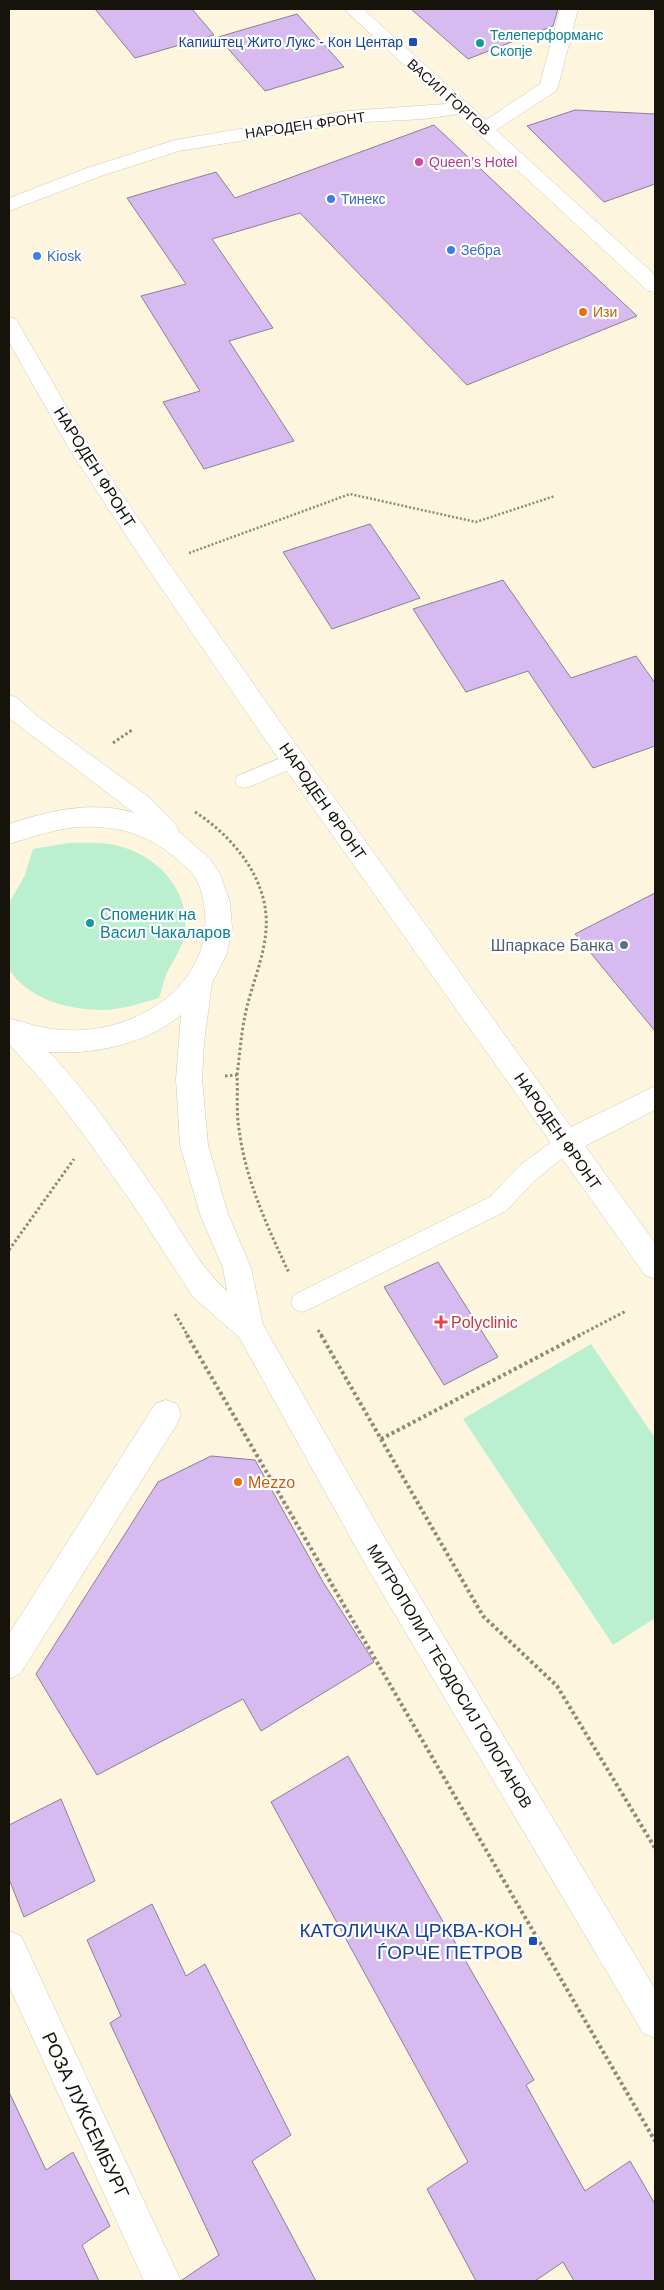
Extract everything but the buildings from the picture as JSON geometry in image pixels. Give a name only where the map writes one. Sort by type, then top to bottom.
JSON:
[{"type":"street","name":"ВАСИЛ ЃОРГОВ","points":[[353,9],[655,286]]},
{"type":"street","points":[[485,129],[549,87],[570,9]]},
{"type":"street","name":"НАРОДЕН ФРОНТ","points":[[9,205],[94,172],[175,146],[347,118],[424,113],[462,108]]},
{"type":"street","name":"НАРОДЕН ФРОНТ","points":[[9,324],[79,447],[157,564],[293,760],[655,1266]]},
{"type":"street","points":[[9,704],[29,722],[141,805],[206,873],[219,909],[217,947],[199,983],[172,1010],[137,1030],[96,1041],[55,1041],[12,1031]]},
{"type":"street","points":[[9,834],[33,825],[72,817],[111,817],[148,826],[179,844]]},
{"type":"street","name":"МИТРОПОЛИТ ТЕОДОСИЈ ГОЛОГАНОВ","points":[[199,983],[191,1042],[189,1079],[194,1145],[214,1214],[237,1268],[249,1328],[375,1551],[655,2021]]},
{"type":"street","name":"МИТРОПОЛИТ ТЕОДОСИЈ ГОЛОГАНОВ","points":[[12,1031],[53,1074],[94,1127],[146,1200],[204,1288],[249,1328]]},
{"type":"street","points":[[566,1143],[655,1097]]},
{"type":"street","points":[[9,1663],[166,1414]]},
{"type":"street","name":"РОЗА ЛУКСЕМБУРГ","points":[[9,1948],[163,2281]]},
{"type":"lane","points":[[244,781],[293,760]]},
{"type":"lane","points":[[302,1302],[498,1204],[526,1174],[566,1143]]},
{"type":"path","points":[[157,564],[350,494],[476,522],[555,496]]},
{"type":"path","points":[[110,746],[132,730]]},
{"type":"path","points":[[189,1079],[237,1074],[240,1134],[254,1187],[272,1238],[302,1302],[483,1616],[556,1686],[655,1848]]},
{"type":"path","points":[[9,1250],[74,1159]]},
{"type":"path","points":[[173,1310],[655,2141]]},
{"type":"path","points":[[381,1439],[626,1312]]},
{"type":"green space","points":[[69,843],[109,844],[131,850],[159,867],[170,879],[184,908],[185,924],[183,941],[166,975],[159,998],[109,1010],[76,1008],[50,1001],[38,995],[27,988],[9,969],[9,903],[25,875],[33,849]]},
{"type":"green space","points":[[591,1344],[655,1438],[655,1618],[613,1645],[463,1419]]},
{"type":"place","name":"Капиштец Жито Лукс - Кон Центар","points":[[413,42]]},
{"type":"place","name":"Телеперформанс Скопје","points":[[480,43]]},
{"type":"place","name":"Queen’s Hotel","points":[[419,162]]},
{"type":"place","name":"Тинекс","points":[[331,199]]},
{"type":"place","name":"Зебра","points":[[451,250]]},
{"type":"place","name":"Kiosk","points":[[37,256]]},
{"type":"place","name":"Изи","points":[[583,312]]},
{"type":"place","name":"Споменик на Васил Чакаларов","points":[[90,923]]},
{"type":"place","name":"Шпаркасе Банка","points":[[624,945]]},
{"type":"place","name":"Polyclinic","points":[[441,1322]]},
{"type":"place","name":"Mezzo","points":[[238,1482]]},
{"type":"place","name":"КАТОЛИЧКА ЦРКВА-КОН ЃОРЧЕ ПЕТРОВ","points":[[533,1941]]}]
